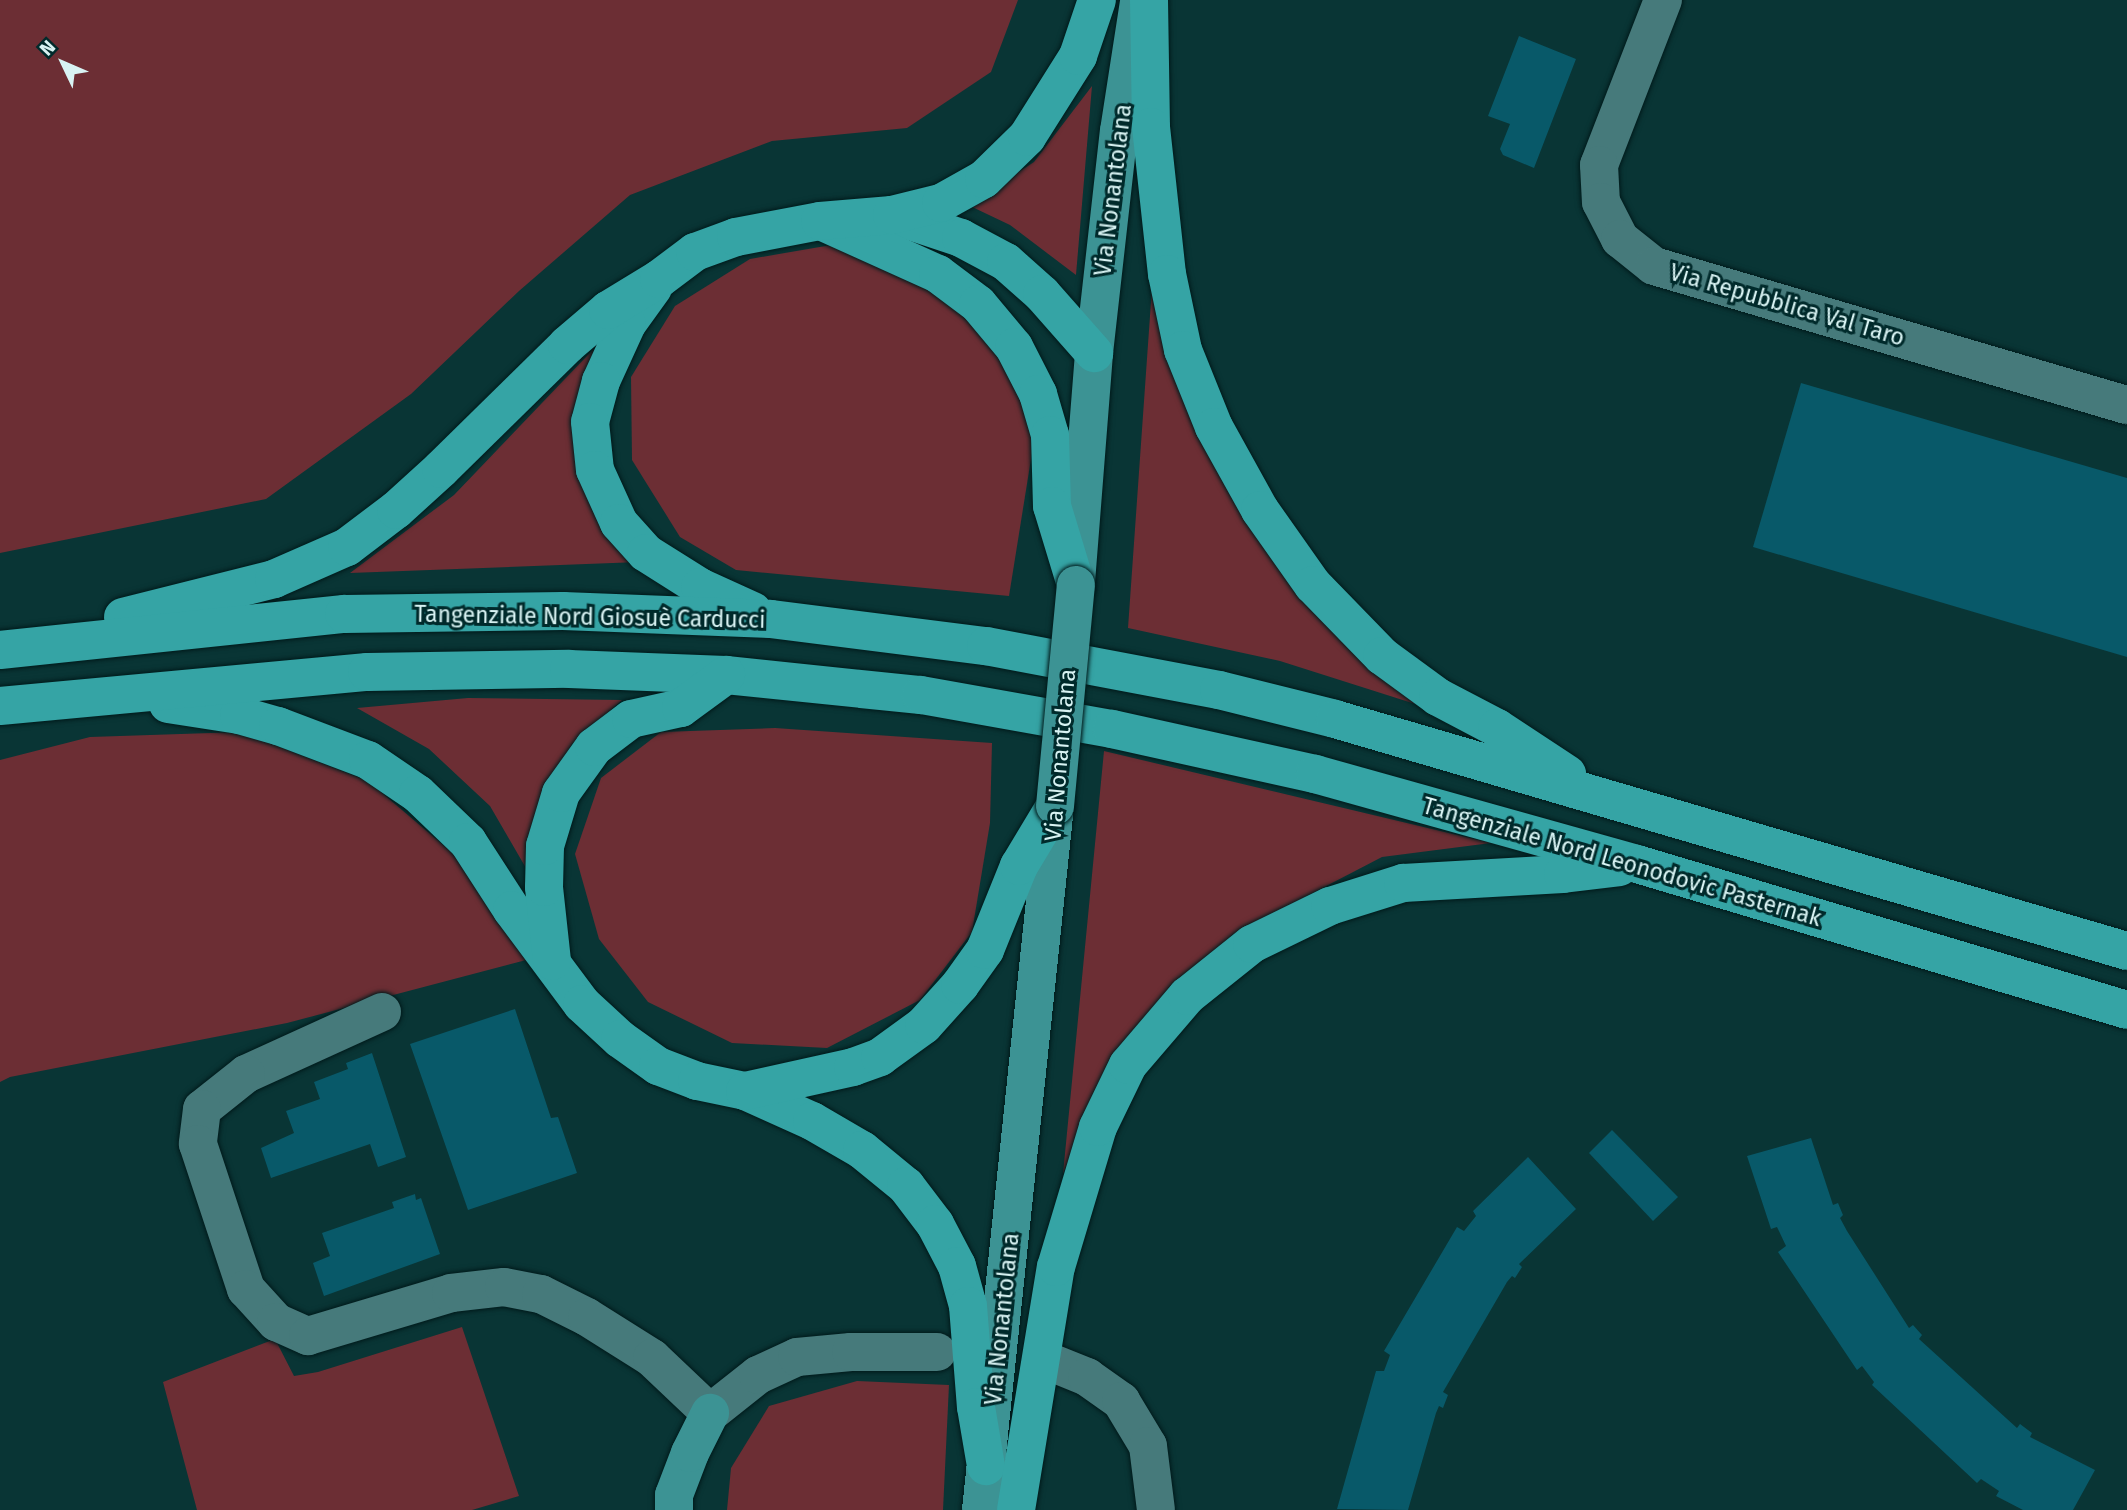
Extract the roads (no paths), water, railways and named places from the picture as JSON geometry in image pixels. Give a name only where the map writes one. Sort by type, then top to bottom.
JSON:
[{"type":"highway","points":[[11,648],[274,579],[347,547],[396,510],[567,345],[608,310],[659,279],[695,252],[736,237],[820,221],[892,215],[941,203],[984,179],[1027,137],[1078,57],[1097,0]]},
{"type":"highway","points":[[1149,0],[1150,127],[1167,274],[1181,337],[1214,427],[1259,510],[1313,585],[1382,656],[1438,696],[1497,728],[1598,795],[2127,951]]},
{"type":"highway","points":[[892,215],[961,239],[1006,262],[1042,293],[1094,353]]},
{"type":"highway","points":[[820,221],[938,274],[978,304],[1014,347],[1038,394],[1051,435],[1052,506],[1076,585]]},
{"type":"highway","points":[[659,279],[627,324],[601,381],[590,422],[595,470],[619,523],[646,552],[700,587],[771,619]]},
{"type":"highway","name":"Tangenziale Nord Giosuè Carducci","points":[[11,648],[344,614],[563,611],[771,619],[986,646],[1219,690],[1335,719],[1598,795]]},
{"type":"highway","points":[[0,706],[367,671],[569,668],[726,675]]},
{"type":"highway","points":[[552,961],[544,887],[545,846],[561,793],[594,747],[631,719],[681,708],[726,675]]},
{"type":"highway","name":"Tangenziale Nord Leonodovic Pasternak","points":[[726,675],[921,695],[1112,729],[1315,774],[1637,864],[2127,1010]]},
{"type":"highway","points":[[107,695],[239,715],[325,741],[368,760],[418,794],[468,842],[512,910],[582,1004],[620,1038],[658,1066],[697,1081],[745,1091],[812,1121],[862,1150],[906,1186],[935,1224],[957,1266],[968,1306],[976,1407],[986,1466]]},
{"type":"highway","points":[[745,1091],[853,1067],[880,1057],[924,1025],[960,985],[985,950],[1019,866],[1055,806]]},
{"type":"highway","points":[[1016,1510],[1056,1268],[1098,1127],[1128,1065],[1188,996],[1252,944],[1329,906],[1404,883],[1563,874],[1637,864]]},
{"type":"main road","name":"Via Nonantolana","points":[[981,1510],[1055,806],[1094,353],[1119,131],[1139,0]]},
{"type":"main road","points":[[674,1510],[674,1495],[690,1453],[710,1413]]},
{"type":"street","name":"Via Repubblica Val Taro","points":[[1663,0],[1599,165],[1601,202],[1620,239],[1654,266],[2127,405]]},
{"type":"street","points":[[382,1012],[246,1074],[202,1109],[198,1144],[246,1289],[276,1322],[308,1336],[451,1293],[504,1287],[541,1294],[587,1317],[652,1358],[710,1413],[758,1375],[797,1357],[851,1352],[937,1352]]},
{"type":"street","points":[[1055,1364],[1087,1377],[1121,1401],[1148,1447],[1156,1510]]}]
